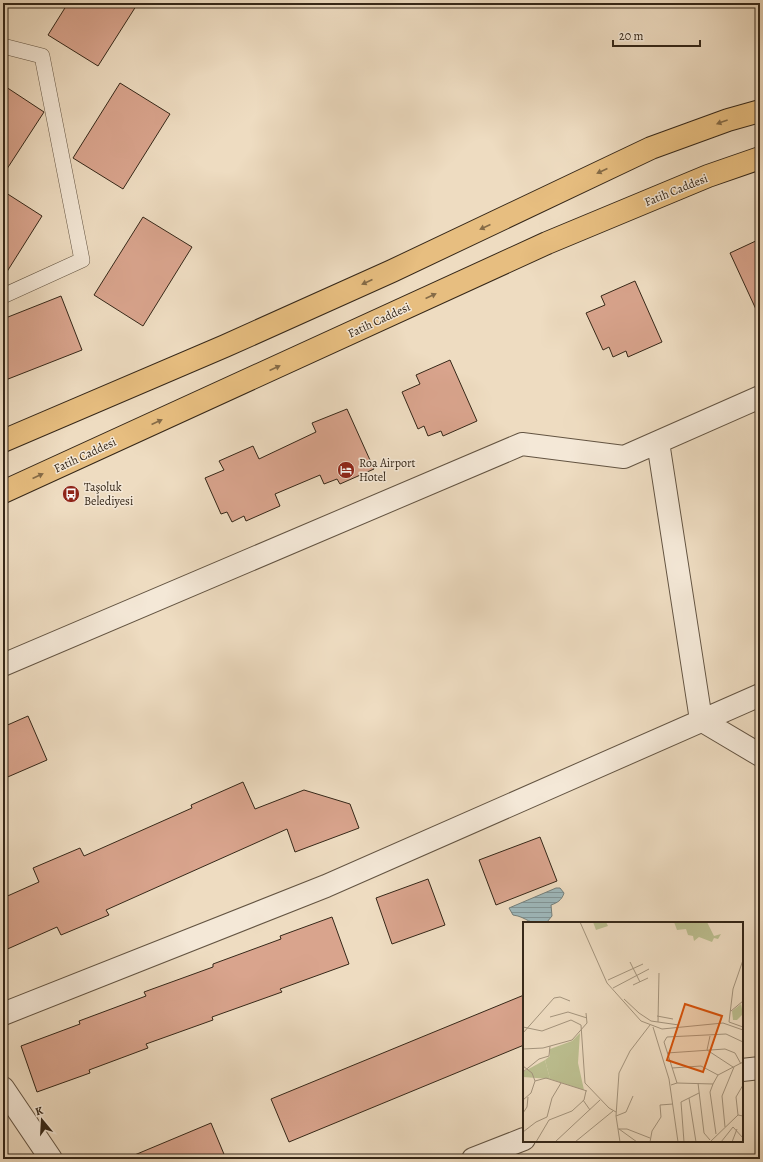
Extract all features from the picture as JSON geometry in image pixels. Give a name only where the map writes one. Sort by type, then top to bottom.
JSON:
[{"type":"main road","points":[[3,441],[225,346],[378,278],[651,148],[728,120],[760,111]]},
{"type":"main road","name":"Fatih Caddesi","points":[[3,492],[547,243],[708,176],[760,158]]},
{"type":"street","points":[[3,665],[522,444],[624,457],[760,397]]},
{"type":"street","points":[[658,442],[701,720]]},
{"type":"street","points":[[3,1014],[326,886],[760,695]]},
{"type":"street","points":[[701,720],[760,755]]},
{"type":"street","points":[[743,1070],[760,1068]]},
{"type":"street","points":[[3,1088],[51,1159]]},
{"type":"street","points":[[473,1159],[523,1139]]},
{"type":"lane","points":[[3,46],[42,56],[82,260],[3,296]]},
{"type":"water","points":[[556,888],[560,888],[564,893],[559,901],[551,905],[552,916],[547,922],[532,922],[513,915],[509,908]]},
{"type":"building","points":[[68,3],[138,3],[98,66],[48,35]]},
{"type":"building","points":[[120,83],[170,114],[123,189],[73,158]]},
{"type":"building","points":[[3,85],[44,112],[3,175]]},
{"type":"building","points":[[3,191],[42,216],[3,278]]},
{"type":"building","points":[[143,217],[192,247],[143,326],[94,295]]},
{"type":"building","points":[[760,239],[760,318],[730,253]]},
{"type":"building","points":[[635,281],[662,342],[628,357],[626,351],[613,357],[609,347],[603,350],[586,313],[605,305],[601,296]]},
{"type":"building","points":[[61,296],[82,350],[3,381],[3,319]]},
{"type":"building","points":[[450,360],[477,421],[443,436],[441,431],[428,436],[424,426],[418,429],[402,392],[420,384],[416,375]]},
{"type":"building","points":[[347,409],[374,469],[340,484],[337,479],[324,484],[320,475],[275,494],[280,506],[246,521],[244,516],[232,522],[227,512],[221,514],[205,478],[224,470],[219,461],[253,446],[259,459],[316,432],[312,423]]},
{"type":"building","points":[[28,716],[47,760],[3,779],[3,727]]},
{"type":"building","points":[[243,782],[255,809],[304,790],[350,804],[359,828],[295,852],[287,829],[106,910],[109,915],[61,935],[57,927],[3,951],[3,898],[39,882],[33,868],[80,848],[84,856],[192,808],[191,805]]},
{"type":"building","points":[[540,837],[557,881],[496,905],[479,860]]},
{"type":"building","points":[[428,879],[445,925],[392,944],[376,898]]},
{"type":"building","points":[[332,917],[349,964],[280,989],[282,992],[212,1017],[213,1020],[146,1044],[148,1048],[89,1070],[90,1073],[37,1092],[21,1046],[80,1024],[79,1021],[146,996],[144,992],[213,967],[213,964],[281,939],[280,936]]},
{"type":"building","points":[[523,995],[523,1045],[289,1142],[271,1099]]},
{"type":"building","points":[[211,1123],[226,1159],[125,1159]]},
{"type":"place","name":"Roa Airport Hotel","points":[[346,470]]},
{"type":"place","name":"Taşoluk Belediyesi","points":[[71,494]]}]
